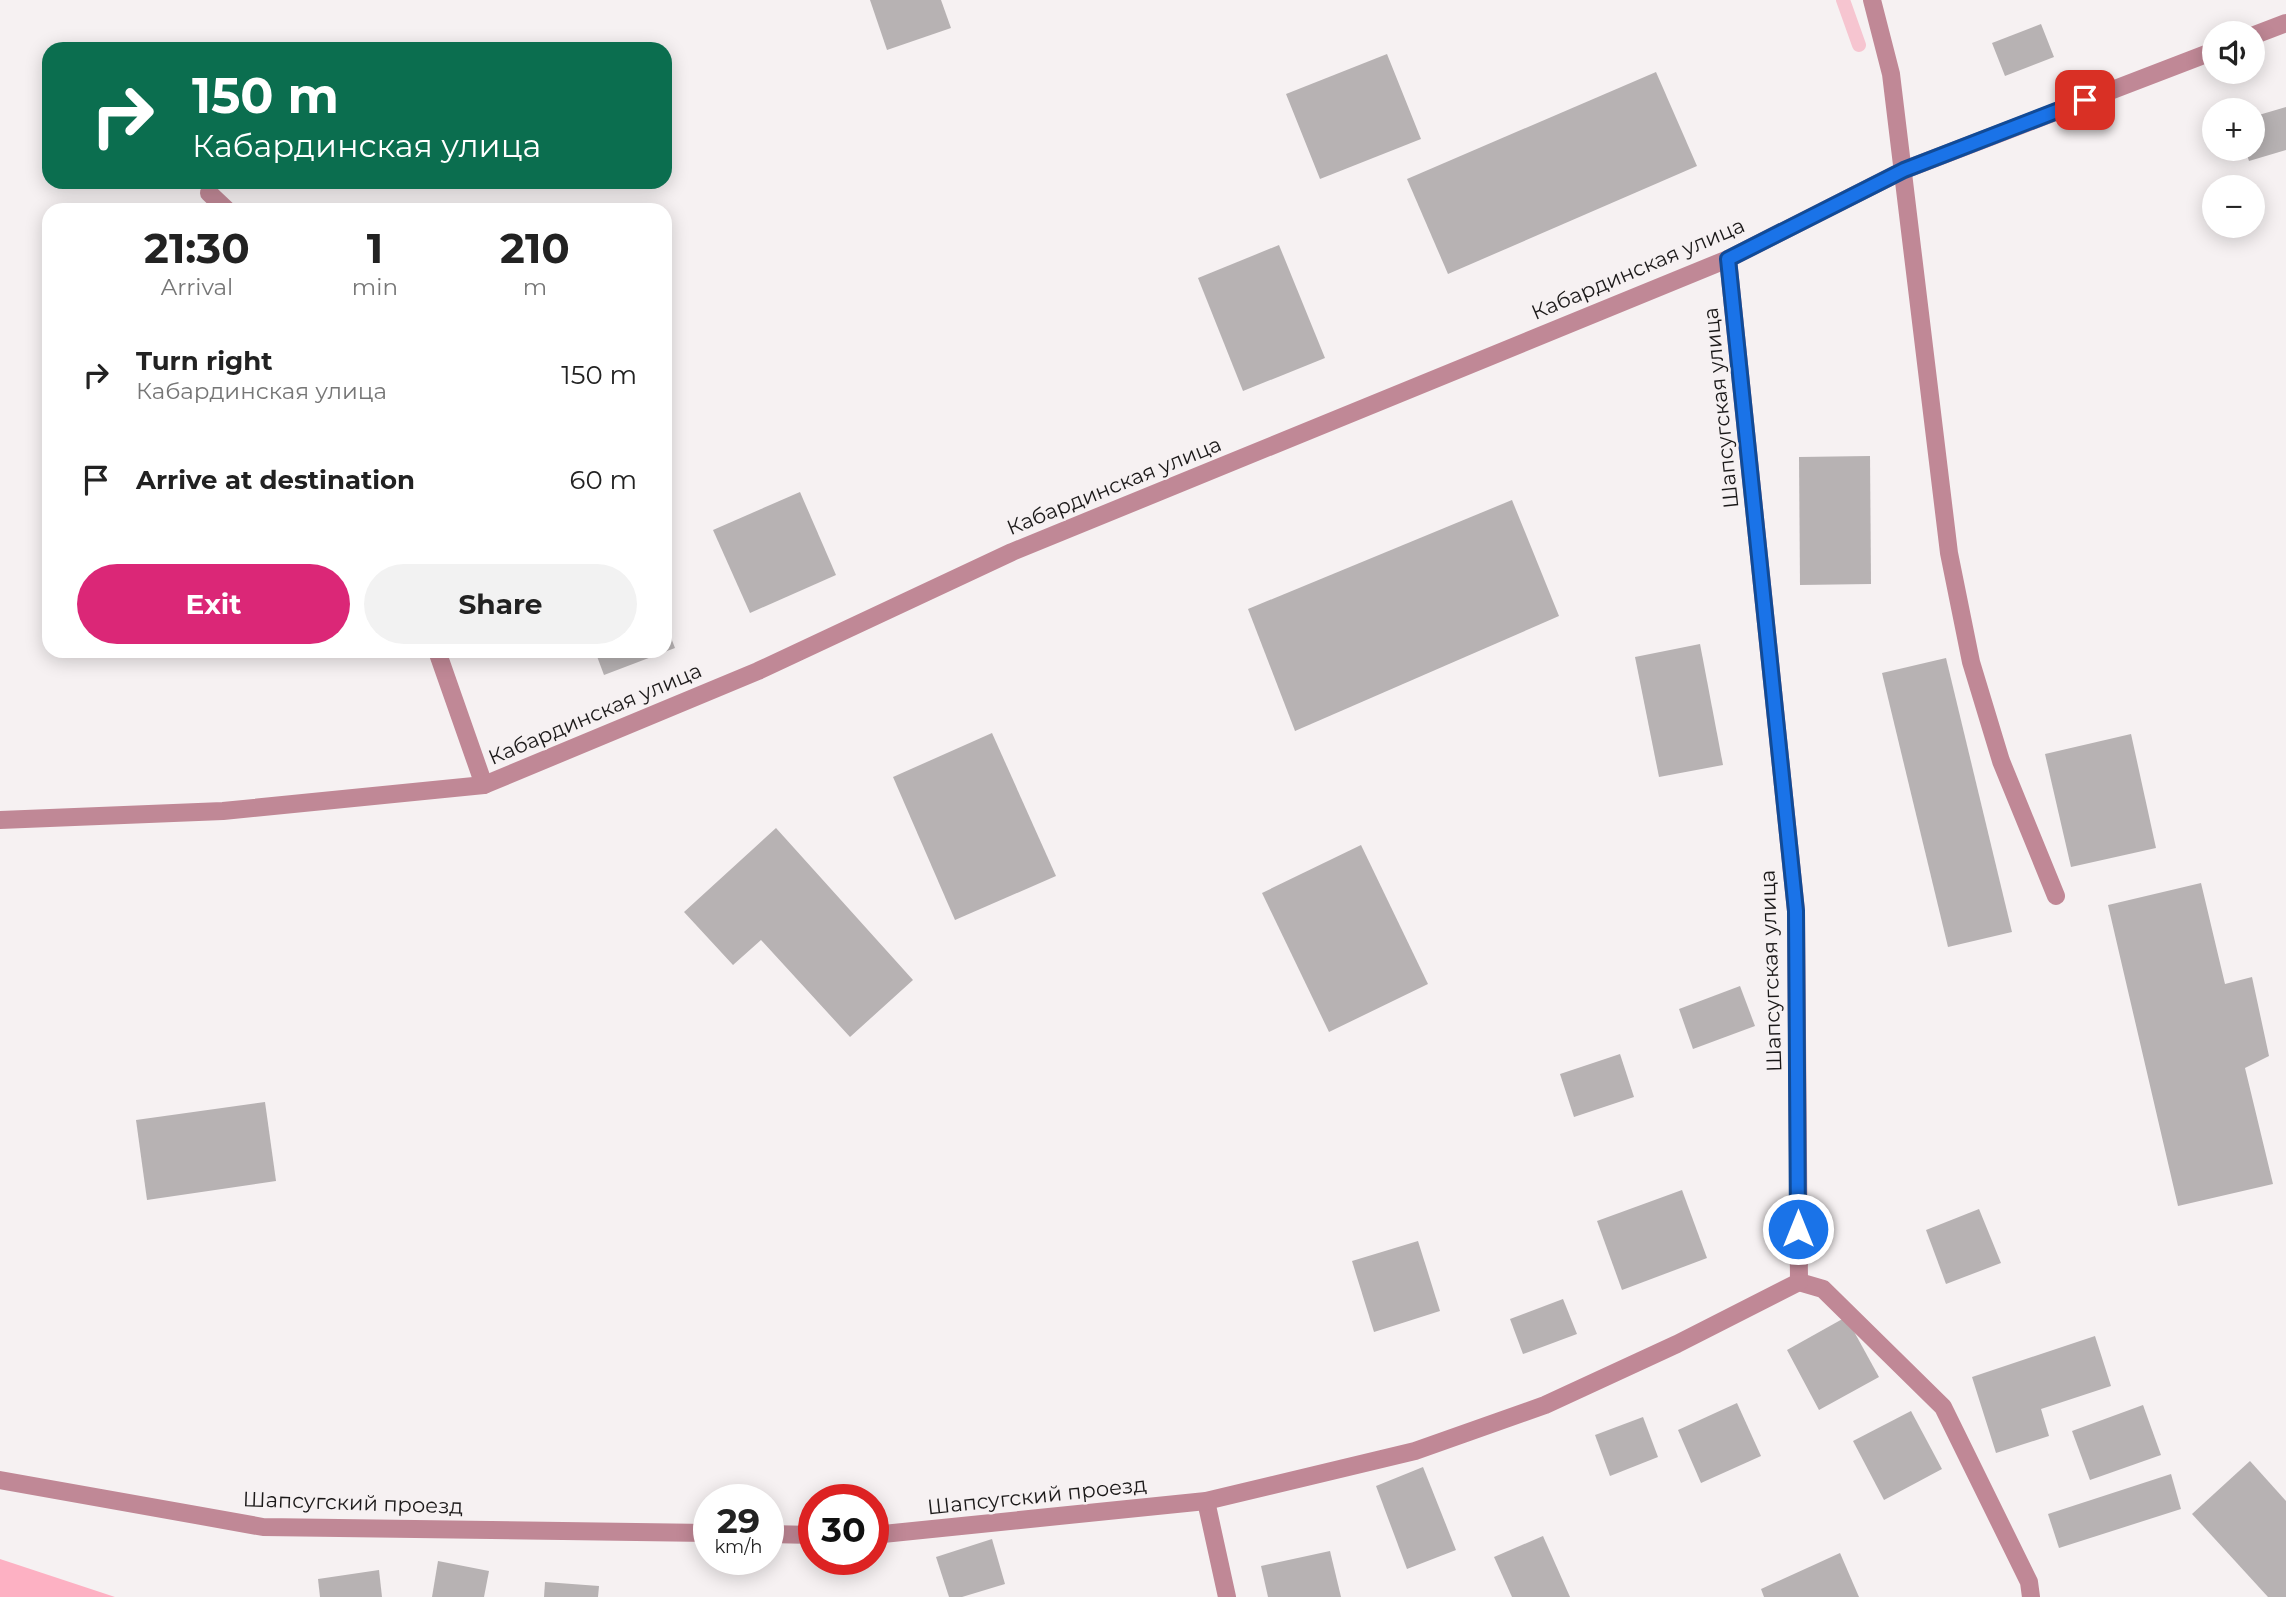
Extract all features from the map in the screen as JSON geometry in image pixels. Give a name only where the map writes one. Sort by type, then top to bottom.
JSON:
[{"type":"street","points":[[1872,0],[1891,74],[1949,553],[1971,662],[2001,761],[2056,895]]},
{"type":"street","points":[[2265,31],[2286,23]]},
{"type":"street","name":"Кабардинская улица","points":[[0,820],[223,811],[484,785],[758,671],[1012,552],[1728,259],[1904,170],[2202,56]]},
{"type":"street","points":[[209,193],[220,203]]},
{"type":"street","name":"Шапсугская улица","points":[[1728,259],[1796,911],[1799,1282]]},
{"type":"street","points":[[439,658],[484,785]]},
{"type":"street","points":[[1799,1282],[1823,1289],[1943,1406],[2029,1582],[2031,1597]]},
{"type":"street","name":"Шапсугский проезд","points":[[889,1533],[1206,1501],[1415,1451],[1545,1405],[1677,1344],[1799,1282]]},
{"type":"street","name":"Шапсугский проезд","points":[[0,1480],[263,1527],[693,1533]]},
{"type":"street","points":[[1206,1501],[1227,1597]]},
{"type":"shaded area","points":[[0,1559],[115,1597],[0,1597]]},
{"type":"building","points":[[870,0],[941,0],[951,28],[887,50]]},
{"type":"building","points":[[2041,24],[2054,57],[2005,76],[1992,43]]},
{"type":"building","points":[[1387,54],[1421,139],[1320,179],[1286,94]]},
{"type":"building","points":[[1656,72],[1697,166],[1448,274],[1407,179]]},
{"type":"building","points":[[2286,107],[2286,150],[2265,156],[2265,113]]},
{"type":"building","points":[[1279,245],[1325,358],[1243,391],[1198,278]]},
{"type":"building","points":[[1870,456],[1871,584],[1800,585],[1799,457]]},
{"type":"building","points":[[800,492],[836,575],[750,613],[713,530]]},
{"type":"building","points":[[1512,500],[1559,616],[1295,731],[1248,609]]},
{"type":"building","points":[[1700,644],[1723,765],[1659,777],[1635,657]]},
{"type":"building","points":[[598,658],[649,658],[604,675]]},
{"type":"building","points":[[1946,658],[2012,932],[1948,947],[1882,673]]},
{"type":"building","points":[[992,733],[1056,876],[955,920],[893,777]]},
{"type":"building","points":[[2131,734],[2156,848],[2071,867],[2045,754]]},
{"type":"building","points":[[776,828],[913,980],[850,1037],[761,940],[733,965],[684,912]]},
{"type":"building","points":[[1361,845],[1428,984],[1329,1032],[1262,893]]},
{"type":"building","points":[[2201,883],[2225,984],[2252,977],[2269,1056],[2245,1068],[2273,1184],[2178,1206],[2108,905]]},
{"type":"building","points":[[1740,986],[1755,1026],[1693,1049],[1679,1009]]},
{"type":"building","points":[[1620,1054],[1634,1097],[1574,1117],[1560,1074]]},
{"type":"building","points":[[265,1102],[276,1181],[147,1200],[136,1120]]},
{"type":"building","points":[[1682,1190],[1707,1258],[1622,1290],[1597,1221]]},
{"type":"building","points":[[1979,1209],[2001,1263],[1946,1284],[1926,1230]]},
{"type":"building","points":[[1418,1241],[1440,1311],[1374,1332],[1352,1261]]},
{"type":"building","points":[[1563,1299],[1577,1334],[1523,1354],[1510,1319]]},
{"type":"building","points":[[1846,1317],[1879,1377],[1819,1410],[1787,1350]]},
{"type":"building","points":[[2095,1336],[2111,1386],[2041,1409],[2049,1436],[1996,1453],[1972,1377]]},
{"type":"building","points":[[1737,1403],[1761,1456],[1701,1483],[1678,1430]]},
{"type":"building","points":[[2143,1405],[2161,1455],[2090,1480],[2072,1431]]},
{"type":"building","points":[[1911,1411],[1942,1469],[1884,1500],[1853,1441]]},
{"type":"building","points":[[1643,1417],[1658,1457],[1610,1476],[1595,1435]]},
{"type":"building","points":[[2250,1461],[2286,1501],[2286,1597],[2268,1597],[2192,1514]]},
{"type":"building","points":[[1423,1467],[1456,1550],[1407,1569],[1376,1486]]},
{"type":"building","points":[[2171,1474],[2181,1509],[2059,1548],[2048,1514]]},
{"type":"building","points":[[1543,1536],[1570,1597],[1512,1597],[1494,1557]]},
{"type":"building","points":[[992,1539],[1005,1584],[962,1597],[949,1597],[936,1557]]},
{"type":"building","points":[[1330,1551],[1341,1597],[1268,1597],[1261,1566]]},
{"type":"building","points":[[1840,1553],[1859,1597],[1764,1597],[1761,1589]]},
{"type":"building","points":[[438,1561],[489,1571],[484,1597],[432,1597]]},
{"type":"building","points":[[379,1570],[382,1597],[320,1597],[318,1579]]},
{"type":"building","points":[[545,1582],[599,1586],[598,1597],[544,1597]]},
{"type":"waterway","points":[[1843,0],[1859,45]]},
{"type":"route","points":[[1798,1229],[1796,911],[1728,259],[1904,170],[2085,100]]}]
